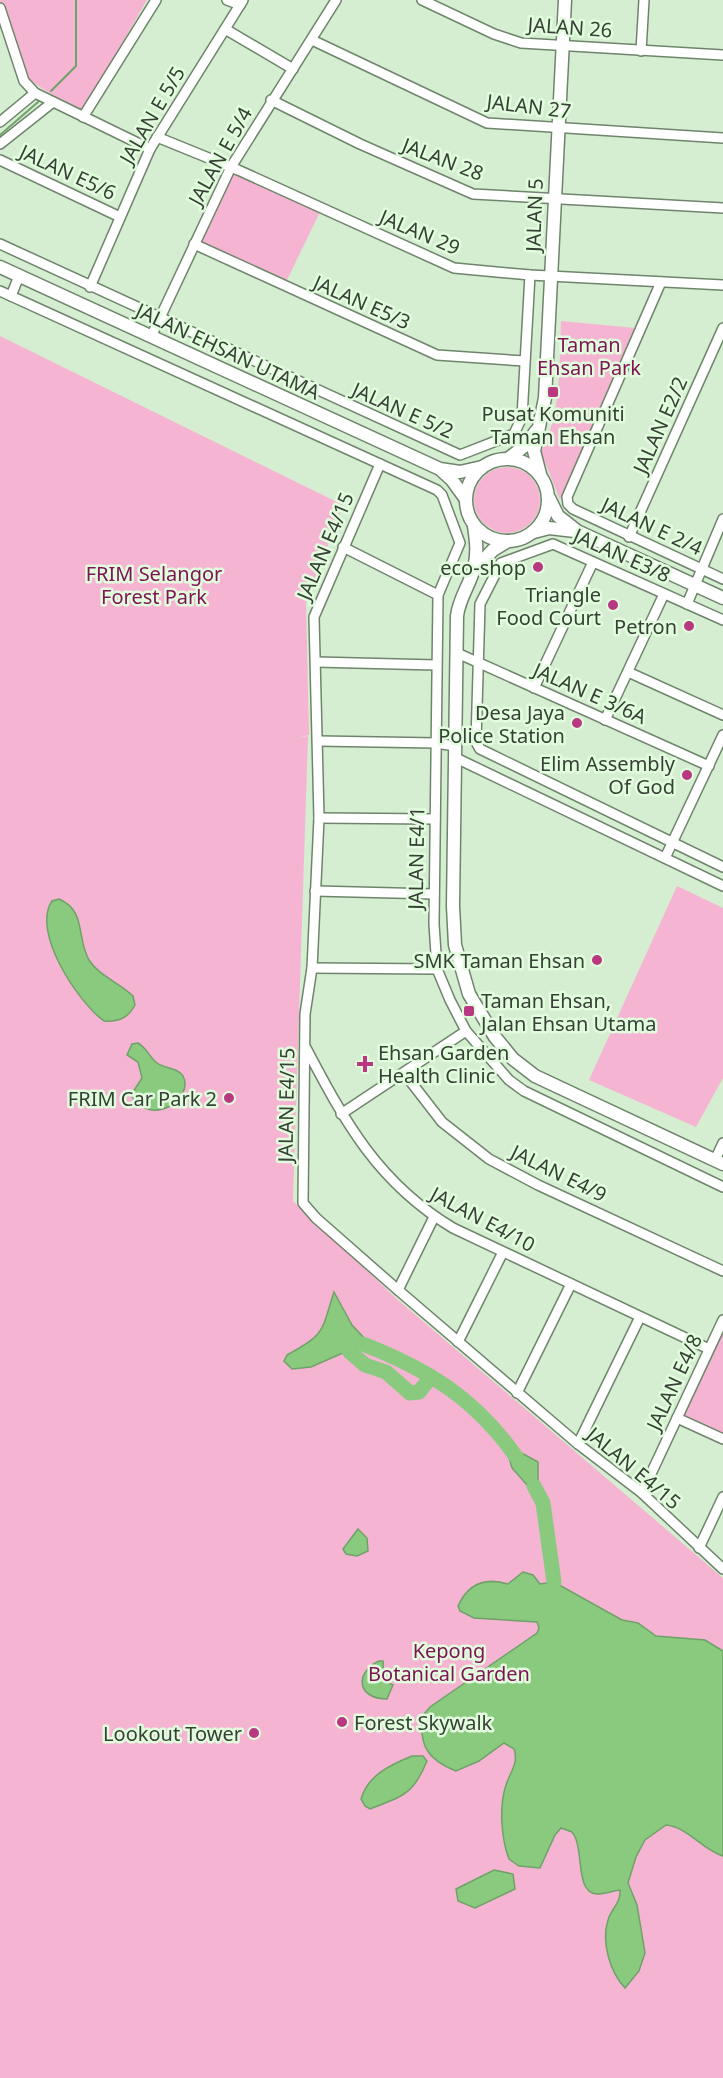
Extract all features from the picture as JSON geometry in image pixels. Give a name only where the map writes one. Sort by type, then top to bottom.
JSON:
[{"type":"street","points":[[83,117],[156,0]]},
{"type":"street","points":[[227,0],[241,3]]},
{"type":"street","name":"JALAN E 5/4","points":[[151,337],[231,167],[336,0]]},
{"type":"street","name":"JALAN 26","points":[[422,0],[503,38],[534,44],[723,55]]},
{"type":"street","name":"JALAN 5","points":[[540,474],[535,458],[537,430],[544,398],[566,0]]},
{"type":"street","points":[[641,51],[644,0]]},
{"type":"street","name":"JALAN E 5/5","points":[[90,287],[150,149],[241,3]]},
{"type":"street","points":[[0,8],[24,81],[35,93],[150,149]]},
{"type":"street","points":[[225,29],[293,69]]},
{"type":"street","name":"JALAN 27","points":[[312,40],[488,123],[723,138]]},
{"type":"street","points":[[0,122],[35,93]]},
{"type":"street","name":"JALAN 28","points":[[271,100],[360,144],[473,194],[723,208]]},
{"type":"street","points":[[0,144],[53,102]]},
{"type":"street","name":"JALAN 29","points":[[157,137],[231,167],[454,268],[550,277],[723,285]]},
{"type":"street","name":"JALAN E5/6","points":[[0,160],[120,217]]},
{"type":"street","name":"JALAN E 5/2","points":[[0,244],[159,319],[460,455],[514,434],[522,417],[524,361]]},
{"type":"street","name":"JALAN E5/3","points":[[194,244],[437,355],[524,361]]},
{"type":"street","name":"JALAN EHSAN UTAMA","points":[[0,267],[292,404],[440,469],[460,472],[482,467]]},
{"type":"street","points":[[524,361],[530,275]]},
{"type":"street","points":[[11,296],[19,276]]},
{"type":"street","name":"JALAN E 2/4","points":[[661,282],[567,497],[568,504],[629,537],[723,579]]},
{"type":"street","points":[[0,291],[437,489],[446,502],[460,543],[438,595],[343,547]]},
{"type":"street","name":"JALAN E2/2","points":[[629,537],[723,327]]},
{"type":"street","points":[[286,420],[292,404]]},
{"type":"street","points":[[537,430],[526,445],[509,458],[482,467],[469,484],[465,498],[474,526],[477,552],[474,570],[458,607],[453,906],[457,953],[469,993],[482,1017],[513,1059],[535,1076],[719,1162],[723,1143]]},
{"type":"street","points":[[509,458],[525,462],[540,474],[549,503],[558,516],[577,531],[723,598]]},
{"type":"street","name":"JALAN E4/15","points":[[380,464],[315,610],[319,818],[312,968],[305,1014],[303,1203],[316,1218],[458,1342],[578,1444],[642,1493],[723,1569]]},
{"type":"street","name":"JALAN EHSAN UTAMA","points":[[440,469],[452,480],[465,498]]},
{"type":"street","points":[[533,532],[546,516],[548,495]]},
{"type":"street","points":[[687,604],[723,519]]},
{"type":"street","points":[[474,526],[487,535],[508,541]]},
{"type":"street","points":[[474,570],[493,550],[508,541],[521,539],[533,532],[549,528],[577,531]]},
{"type":"street","name":"JALAN E3/8","points":[[672,843],[480,749],[476,742],[480,603],[501,563],[553,544],[723,620]]},
{"type":"street","points":[[534,688],[593,562]]},
{"type":"street","points":[[605,720],[664,594]]},
{"type":"street","name":"JALAN E4/1","points":[[438,595],[434,894],[437,969],[466,1031],[509,1080],[524,1091],[723,1187]]},
{"type":"street","name":"JALAN E 3/6A","points":[[458,653],[709,766]]},
{"type":"street","points":[[316,662],[436,665]]},
{"type":"street","points":[[628,672],[723,715]]},
{"type":"street","points":[[665,858],[723,735]]},
{"type":"street","points":[[318,741],[436,743],[723,886]]},
{"type":"street","points":[[319,818],[435,819]]},
{"type":"street","points":[[672,843],[723,867]]},
{"type":"street","points":[[315,891],[434,894]]},
{"type":"street","points":[[312,968],[437,969]]},
{"type":"street","points":[[341,1114],[466,1031]]},
{"type":"street","name":"JALAN E4/10","points":[[305,1045],[356,1139],[382,1171],[414,1202],[434,1217],[503,1252],[709,1349]]},
{"type":"street","name":"JALAN E4/9","points":[[404,1073],[442,1122],[489,1159],[538,1185],[723,1271]]},
{"type":"street","points":[[524,1091],[535,1076]]},
{"type":"street","points":[[398,1290],[434,1217]]},
{"type":"street","points":[[458,1342],[503,1252]]},
{"type":"street","points":[[518,1393],[571,1284]]},
{"type":"street","points":[[578,1444],[640,1317]]},
{"type":"street","name":"JALAN E4/8","points":[[642,1493],[723,1320]]},
{"type":"street","points":[[677,1418],[723,1439]]},
{"type":"street","points":[[699,1548],[723,1497]]},
{"type":"green space","points":[[0,0],[147,0],[82,113],[27,79]]},
{"type":"green space","points":[[232,171],[320,212],[287,280],[199,242]]},
{"type":"green space","name":"Taman Ehsan Park","points":[[561,321],[635,328],[560,500],[541,452],[548,437],[556,405]]},
{"type":"green space","points":[[0,336],[343,505],[306,603],[309,735],[297,738],[308,736],[293,1201],[397,1299],[723,1578],[723,2078],[0,2078]]},
{"type":"green space","points":[[507,467],[520,470],[530,477],[537,487],[540,500],[537,513],[530,523],[520,530],[507,533],[494,530],[484,523],[477,513],[474,500],[477,487],[484,477],[494,470]]},
{"type":"green space","points":[[677,886],[723,908],[723,1078],[696,1127],[589,1080]]},
{"type":"green space","points":[[723,1320],[723,1439],[677,1418]]},
{"type":"shaded area","points":[[59,899],[74,910],[85,952],[93,966],[133,996],[135,1005],[122,1018],[104,1021],[93,1012],[60,966],[52,948],[47,914],[52,901]]},
{"type":"shaded area","points":[[138,1043],[157,1063],[178,1071],[183,1076],[185,1085],[183,1093],[177,1101],[159,1110],[139,1105],[131,1095],[142,1078],[138,1062],[127,1055],[132,1044]]},
{"type":"shaded area","points":[[334,1292],[352,1325],[368,1342],[311,1367],[292,1369],[284,1361],[287,1355],[309,1342],[320,1331]]},
{"type":"shaded area","points":[[505,1444],[538,1462],[538,1479],[543,1503],[512,1468]]},
{"type":"shaded area","points":[[358,1529],[367,1538],[368,1551],[357,1556],[346,1554],[343,1549]]},
{"type":"shaded area","points":[[523,1572],[533,1575],[540,1584],[554,1582],[622,1620],[638,1623],[656,1636],[705,1640],[723,1651],[723,1856],[708,1849],[681,1830],[666,1825],[645,1840],[636,1857],[628,1883],[637,1905],[645,1953],[639,1971],[625,1988],[615,1974],[606,1947],[608,1920],[619,1899],[620,1890],[597,1894],[590,1892],[585,1886],[576,1839],[572,1832],[561,1828],[555,1835],[540,1868],[519,1866],[509,1859],[504,1842],[502,1812],[504,1793],[515,1763],[514,1749],[504,1743],[479,1761],[456,1771],[438,1762],[432,1756],[427,1750],[422,1735],[423,1715],[430,1707],[537,1633],[539,1628],[537,1622],[474,1618],[460,1611],[458,1606],[467,1592],[478,1584],[492,1581],[508,1584]]},
{"type":"shaded area","points":[[379,1661],[383,1661],[384,1681],[393,1685],[387,1699],[370,1695],[362,1684],[365,1672]]},
{"type":"shaded area","points":[[412,1756],[423,1756],[427,1761],[412,1788],[381,1805],[370,1809],[365,1806],[361,1799],[374,1777],[388,1767]]},
{"type":"shaded area","points":[[494,1870],[513,1874],[515,1889],[475,1908],[458,1901],[456,1889]]},
{"type":"waterway","points":[[51,91],[76,66],[76,0]]},
{"type":"waterway","points":[[0,135],[38,102]]},
{"type":"waterway","points":[[363,1344],[409,1364],[468,1403],[485,1419],[517,1458]]},
{"type":"waterway","points":[[349,1351],[365,1365],[386,1372],[410,1393],[419,1392],[431,1377]]},
{"type":"waterway","points":[[534,1486],[543,1503],[554,1582]]},
{"type":"place","name":"Pusat Komuniti Taman Ehsan","points":[[553,392]]},
{"type":"place","name":"eco-shop","points":[[538,567]]},
{"type":"place","name":"Triangle Food Court","points":[[613,605]]},
{"type":"place","name":"Petron","points":[[689,626]]},
{"type":"place","name":"Desa Jaya Police Station","points":[[577,723]]},
{"type":"place","name":"Elim Assembly Of God","points":[[687,775]]},
{"type":"place","name":"SMK Taman Ehsan","points":[[597,960]]},
{"type":"place","name":"Taman Ehsan, Jalan Ehsan Utama","points":[[469,1011]]},
{"type":"place","name":"Ehsan Garden Health Clinic","points":[[365,1064]]},
{"type":"place","name":"FRIM Car Park 2","points":[[229,1098]]},
{"type":"place","name":"Forest Skywalk","points":[[342,1722]]},
{"type":"place","name":"Lookout Tower","points":[[254,1733]]},
{"type":"park label","name":"FRIM Selangor Forest Park","points":[[154,584]]},
{"type":"park label","name":"Kepong Botanical Garden","points":[[449,1662]]}]
